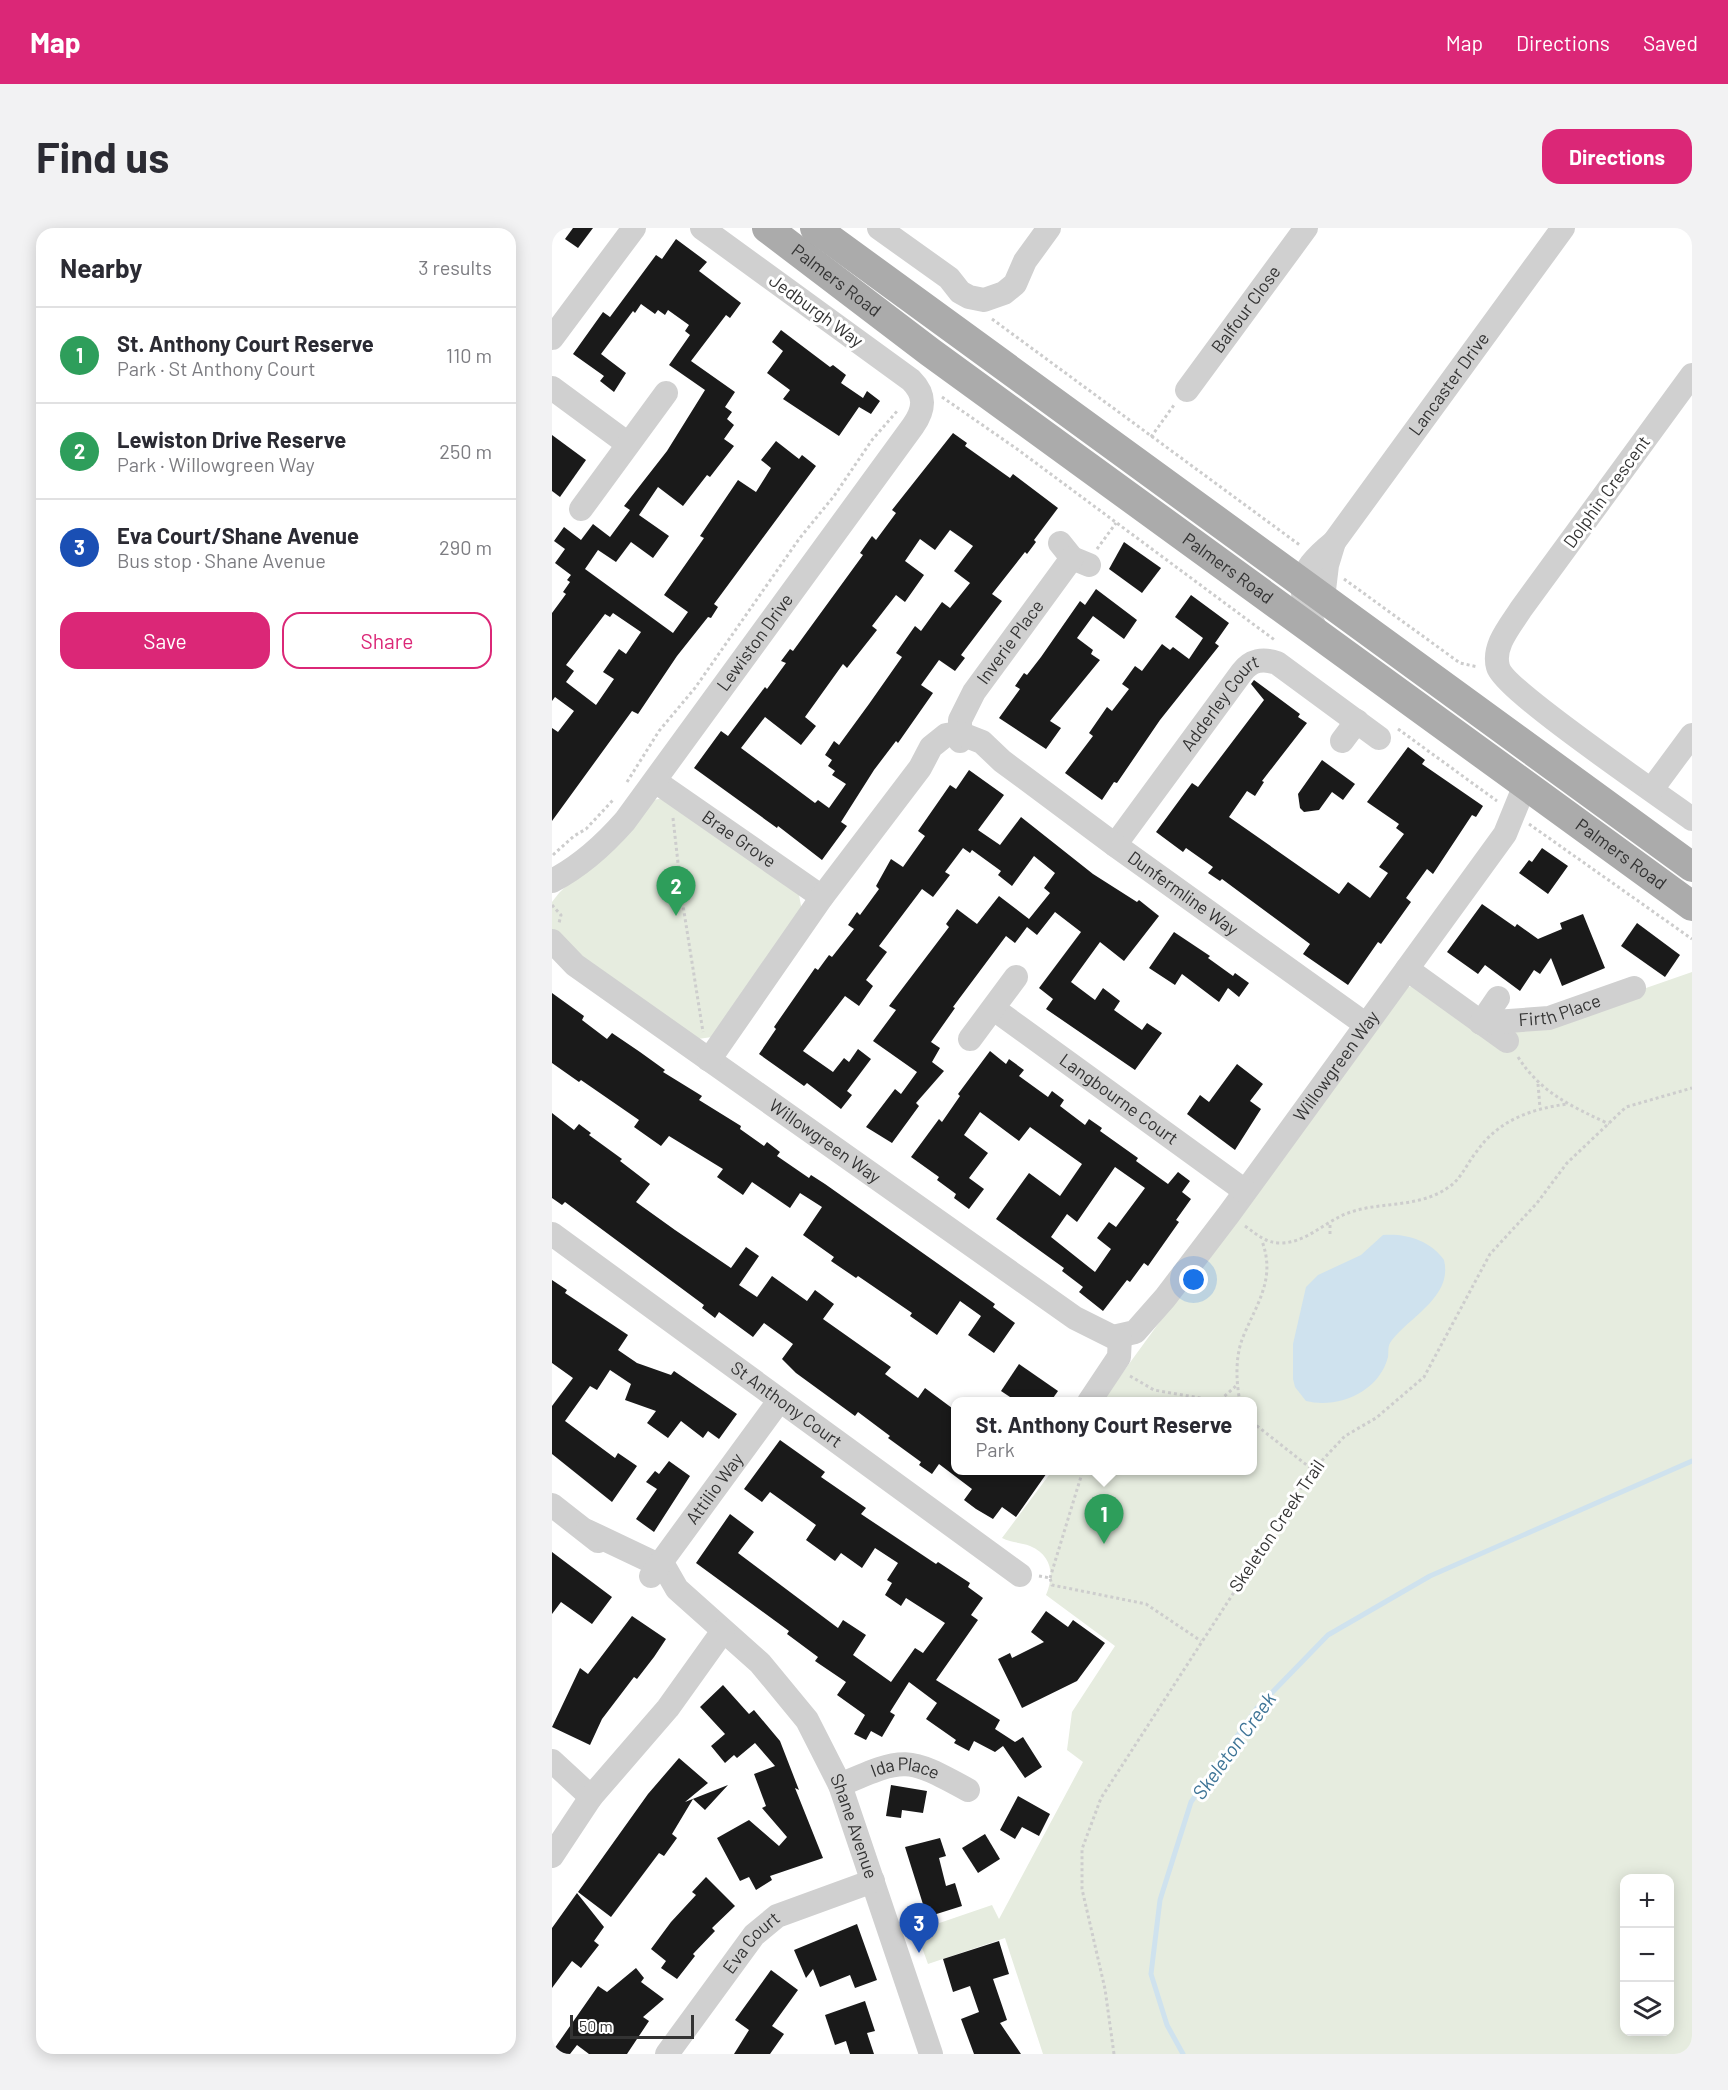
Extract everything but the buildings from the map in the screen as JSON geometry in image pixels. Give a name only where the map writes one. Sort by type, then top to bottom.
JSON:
[{"type":"main road","name":"Palmers Road","points":[[767,228],[939,359],[1692,906]]},
{"type":"main road","name":"Palmers Road","points":[[814,228],[1692,867]]},
{"type":"street","points":[[552,338],[634,228]]},
{"type":"street","name":"Jedburgh Way","points":[[702,228],[911,380],[922,394]]},
{"type":"street","points":[[879,228],[949,278],[986,291],[1000,284],[1025,261],[1049,228]]},
{"type":"street","name":"Balfour Close","points":[[1187,390],[1306,228]]},
{"type":"street","name":"Lancaster Drive","points":[[1313,591],[1326,555],[1563,228]]},
{"type":"street","name":"Dolphin Crescent","points":[[1692,375],[1521,609],[1497,651],[1497,666],[1503,678],[1542,711],[1692,819]]},
{"type":"street","points":[[552,388],[628,444]]},
{"type":"street","points":[[581,509],[666,393]]},
{"type":"street","name":"Lewiston Drive","points":[[552,895],[558,870],[615,834],[662,786],[913,426],[921,412],[922,394]]},
{"type":"street","name":"Inverie Place","points":[[959,737],[960,720],[974,692],[1079,555]]},
{"type":"street","points":[[1313,591],[1302,599],[1318,634]]},
{"type":"street","name":"Dolphin Crescent","points":[[1521,609],[1488,646],[1486,667],[1492,681],[1506,695],[1542,711]]},
{"type":"street","name":"Adderley Court","points":[[1115,844],[1251,663],[1264,660],[1277,663],[1380,738]]},
{"type":"street","points":[[1342,741],[1357,721]]},
{"type":"street","points":[[1652,789],[1692,735]]},
{"type":"street","points":[[714,1053],[822,897],[920,768],[928,764],[944,746],[959,737]]},
{"type":"street","name":"Dunfermline Way","points":[[959,737],[982,742],[1002,761],[1365,1024]]},
{"type":"street","name":"Brae Grove","points":[[662,786],[822,897]]},
{"type":"street","name":"Willowgreen Way","points":[[1092,1397],[1114,1366],[1120,1343],[1135,1332],[1165,1298],[1229,1214],[1365,1024],[1536,793]]},
{"type":"street","name":"Willowgreen Way","points":[[555,934],[575,965]]},
{"type":"street","name":"Willowgreen Way","points":[[552,955],[575,965],[714,1053],[1076,1318],[1120,1343]]},
{"type":"street","name":"Firth Place","points":[[1407,969],[1507,1041]]},
{"type":"street","points":[[970,1039],[1016,977]]},
{"type":"street","name":"Firth Place","points":[[1480,1023],[1549,1018],[1634,988]]},
{"type":"street","name":"Firth Place","points":[[1480,1023],[1497,998]]},
{"type":"street","name":"Langbourne Court","points":[[993,1009],[1245,1191]]},
{"type":"street","name":"St Anthony Court","points":[[552,1234],[1020,1575]]},
{"type":"street","name":"Attilio Way","points":[[655,1570],[779,1401]]},
{"type":"street","name":"Shane Avenue","points":[[552,1505],[587,1531],[612,1555],[655,1570],[679,1604],[723,1631],[774,1677],[807,1720],[840,1785],[931,2054]]},
{"type":"street","points":[[557,1848],[574,1810],[588,1794],[597,1776],[617,1764],[668,1708],[723,1631]]},
{"type":"street","points":[[696,1671],[746,1650]]},
{"type":"street","points":[[552,1761],[588,1794]]},
{"type":"street","name":"Ida Place","points":[[840,1785],[882,1768],[906,1763],[925,1767],[968,1790]]},
{"type":"street","name":"Eva Court","points":[[667,2054],[754,1935],[777,1916],[873,1881]]},
{"type":"path","points":[[988,315],[997,325],[1151,437],[1326,555],[1460,663],[1486,667]]},
{"type":"path","points":[[1151,437],[1187,390]]},
{"type":"path","points":[[622,788],[653,739],[694,688],[728,636],[765,590],[799,539],[840,488],[872,440],[912,393],[922,394]]},
{"type":"path","points":[[1079,555],[1116,523]]},
{"type":"path","points":[[662,786],[703,1036],[714,1053]]},
{"type":"path","points":[[558,870],[573,836],[586,829],[617,796]]},
{"type":"path","points":[[552,905],[561,915],[555,934]]},
{"type":"path","points":[[1507,1041],[1538,1084],[1567,1104],[1609,1124]]},
{"type":"path","points":[[1538,1084],[1540,1108]]},
{"type":"path","name":"Skeleton Creek Trail","points":[[1114,2054],[1104,1989],[1082,1889],[1082,1849],[1101,1798],[1312,1470],[1345,1436],[1376,1418],[1424,1377],[1490,1254],[1537,1203],[1567,1163],[1626,1107],[1692,1088]]},
{"type":"path","points":[[1262,1241],[1281,1243],[1296,1241],[1330,1222],[1361,1209],[1410,1204],[1449,1187],[1463,1173],[1493,1131],[1540,1108],[1567,1104]]},
{"type":"path","points":[[1229,1214],[1262,1241],[1267,1256],[1268,1279],[1262,1300],[1242,1338],[1237,1385],[1239,1397]]},
{"type":"path","points":[[1330,1222],[1330,1234]]},
{"type":"path","points":[[1223,1397],[1237,1385]]},
{"type":"path","points":[[1257,1426],[1312,1470]]},
{"type":"path","points":[[1081,1475],[1050,1578],[1052,1585],[1146,1604],[1201,1641]]},
{"type":"path","points":[[1020,1575],[1050,1578]]},
{"type":"shaded area","points":[[663,798],[799,895],[802,911],[712,1037],[698,1039],[575,956],[552,932],[552,902],[559,893],[654,800]]},
{"type":"shaded area","points":[[1692,972],[1692,2054],[1043,2054],[1005,1938],[928,1964],[916,1931],[992,1905],[999,1919],[1083,1762],[1067,1750],[1072,1712],[1115,1646],[1046,1595],[1051,1574],[1050,1567],[1038,1550],[1002,1538],[1049,1475],[1257,1475],[1257,1397],[1105,1397],[1252,1195],[1408,987],[1412,986],[1501,1029],[1557,1019]]},
{"type":"water","points":[[1383,1235],[1400,1235],[1416,1239],[1432,1247],[1438,1253],[1444,1260],[1445,1273],[1437,1295],[1392,1340],[1383,1369],[1367,1388],[1344,1400],[1318,1403],[1306,1401],[1295,1387],[1293,1379],[1293,1344],[1306,1287],[1318,1275],[1361,1255]]},
{"type":"waterway","name":"Skeleton Creek","points":[[1183,2054],[1167,2025],[1151,1974],[1160,1900],[1191,1802],[1257,1708],[1328,1635],[1430,1576],[1692,1461]]},
{"type":"place","name":"Lewiston Drive Reserve","points":[[676,916]]},
{"type":"place","name":"St. Anthony Court Reserve","points":[[1104,1544]]},
{"type":"place","name":"Eva Court/Shane Avenue","points":[[919,1953]]}]
